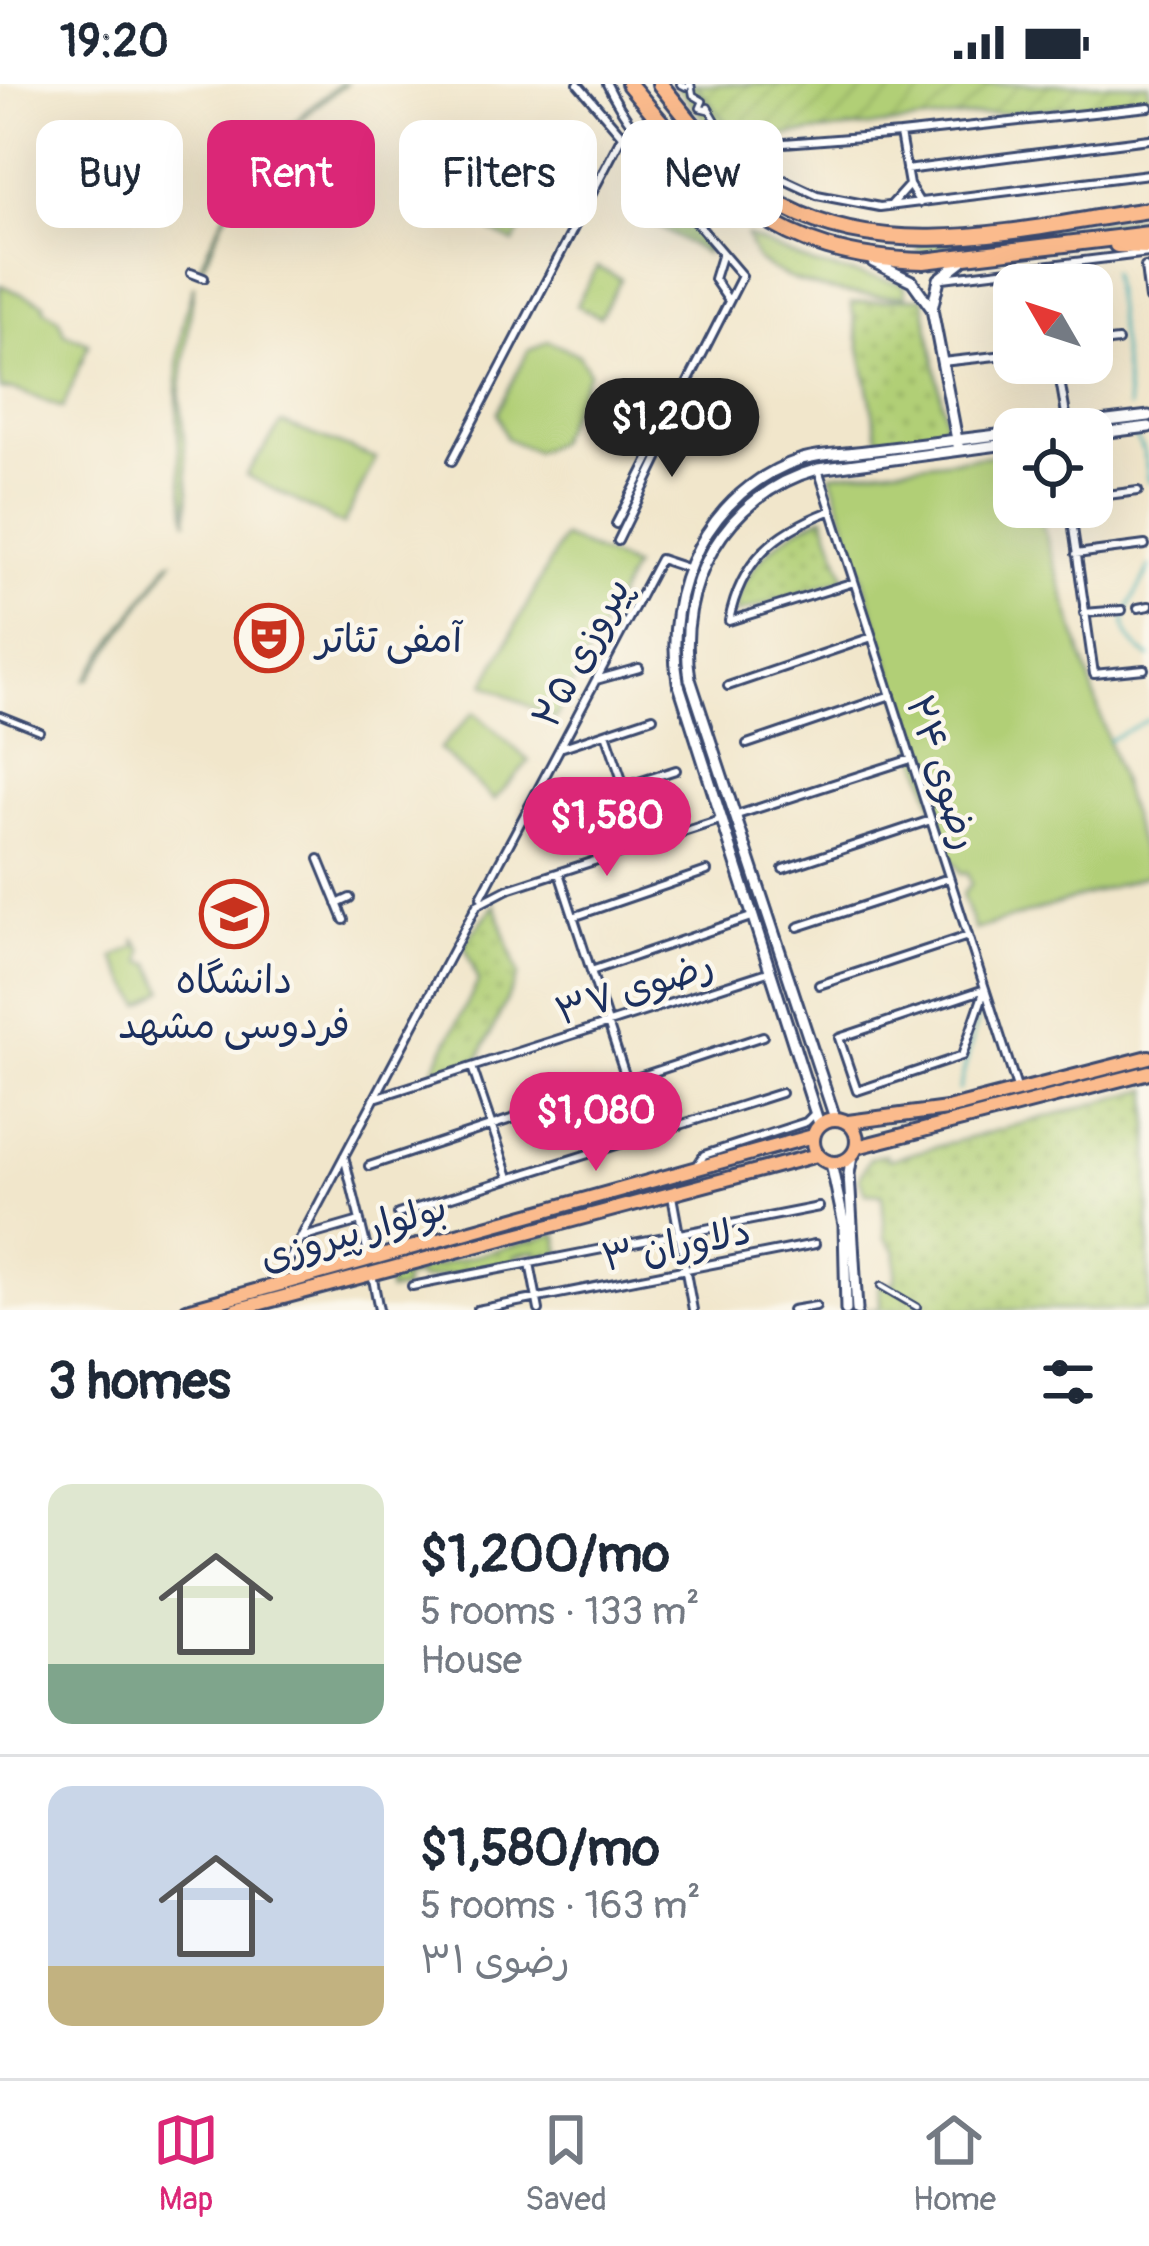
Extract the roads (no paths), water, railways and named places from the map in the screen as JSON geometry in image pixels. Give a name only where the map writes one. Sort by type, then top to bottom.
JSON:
[{"type":"highway","points":[[629,84],[660,120]]},
{"type":"highway","points":[[660,84],[688,120]]},
{"type":"highway","points":[[783,206],[863,235],[905,238],[1149,210]]},
{"type":"highway","points":[[778,228],[812,244],[890,260],[968,258],[1149,234]]},
{"type":"highway","points":[[1082,243],[1149,249]]},
{"type":"main road","points":[[1149,1057],[887,1120],[816,1124],[817,1155],[831,1163],[854,1151],[1149,1072]]},
{"type":"main road","points":[[841,1120],[857,1138],[854,1151]]},
{"type":"main road","name":"بولوار پیروزی","points":[[187,1310],[694,1170],[816,1124]]},
{"type":"main road","name":"بولوار پیروزی","points":[[235,1310],[817,1155]]},
{"type":"main road","points":[[370,1257],[372,1274]]},
{"type":"street","points":[[578,84],[621,135]]},
{"type":"street","points":[[608,84],[633,120]]},
{"type":"street","points":[[680,84],[690,84],[693,94],[703,101],[702,110],[708,108],[718,120]]},
{"type":"street","points":[[784,145],[1149,106]]},
{"type":"street","points":[[900,134],[909,184],[920,203]]},
{"type":"street","points":[[452,461],[621,138]]},
{"type":"street","points":[[906,170],[1149,139]]},
{"type":"street","points":[[783,179],[844,203],[880,207],[1149,174]]},
{"type":"street","points":[[880,207],[903,196],[909,184]]},
{"type":"street","points":[[616,524],[742,276],[701,228]]},
{"type":"street","points":[[1056,264],[1149,249]]},
{"type":"street","points":[[722,253],[714,279],[729,301]]},
{"type":"street","points":[[853,254],[912,281],[932,309]]},
{"type":"street","points":[[958,445],[932,309],[939,279],[968,258]]},
{"type":"street","points":[[1145,267],[1149,299]]},
{"type":"street","points":[[939,279],[993,272]]},
{"type":"street","points":[[191,273],[204,278]]},
{"type":"street","points":[[1113,341],[1118,340]]},
{"type":"street","points":[[942,362],[993,356]]},
{"type":"street","points":[[618,541],[686,401]]},
{"type":"street","points":[[1113,420],[1149,416]]},
{"type":"street","points":[[1113,431],[1149,427]]},
{"type":"street","points":[[816,1124],[690,679],[686,625],[691,598],[698,573],[715,544],[736,517],[776,485],[818,469],[993,438]]},
{"type":"street","points":[[841,1120],[683,702],[673,653],[673,624],[687,568],[704,536],[747,490],[788,464],[809,457],[993,444]]},
{"type":"street","name":"رضوی ۲۴","points":[[818,469],[1018,1091]]},
{"type":"street","points":[[1113,494],[1138,491]]},
{"type":"street","points":[[831,510],[794,524],[767,546],[734,596],[729,621],[854,581]]},
{"type":"street","points":[[1073,528],[1094,674],[1144,669]]},
{"type":"street","points":[[1076,554],[1145,545]]},
{"type":"street","name":"پیروزی ۲۵","points":[[278,1282],[660,560],[687,568]]},
{"type":"street","points":[[1138,608],[1149,606]]},
{"type":"street","points":[[1084,613],[1122,610]]},
{"type":"street","points":[[728,686],[872,637]]},
{"type":"street","points":[[596,680],[639,668]]},
{"type":"street","points":[[747,744],[891,695]]},
{"type":"street","points":[[0,715],[40,730]]},
{"type":"street","points":[[560,748],[653,717]]},
{"type":"street","points":[[606,733],[644,844]]},
{"type":"street","points":[[479,901],[911,759]]},
{"type":"street","points":[[522,819],[676,770]]},
{"type":"street","points":[[783,868],[931,820]]},
{"type":"street","points":[[319,859],[344,920]]},
{"type":"street","points":[[573,917],[707,871]]},
{"type":"street","points":[[559,873],[645,1136]]},
{"type":"street","points":[[798,927],[950,878]]},
{"type":"street","points":[[337,904],[350,898]]},
{"type":"street","points":[[591,970],[754,916]]},
{"type":"street","points":[[819,985],[968,936]]},
{"type":"street","name":"رضوی ۳۷","points":[[375,1098],[772,971]]},
{"type":"street","points":[[985,988],[962,1056],[857,1090],[839,1038],[985,988]]},
{"type":"street","points":[[369,1166],[763,1036]]},
{"type":"street","points":[[472,1067],[509,1179]]},
{"type":"street","points":[[398,1214],[781,1093]]},
{"type":"street","points":[[694,1170],[704,1155],[806,1121],[816,1124]]},
{"type":"street","points":[[854,1151],[849,1174],[857,1310]]},
{"type":"street","points":[[344,1156],[370,1257]]},
{"type":"street","points":[[831,1163],[844,1225],[846,1310]]},
{"type":"street","points":[[671,1191],[693,1310]]},
{"type":"street","points":[[412,1286],[819,1207]]},
{"type":"street","points":[[301,1238],[360,1221]]},
{"type":"street","name":"دلاوران ۳","points":[[477,1310],[815,1244]]},
{"type":"street","points":[[530,1263],[539,1310]]},
{"type":"street","points":[[372,1274],[379,1310]]},
{"type":"street","points":[[881,1286],[917,1307]]},
{"type":"street","points":[[792,1310],[816,1306]]},
{"type":"waterway","points":[[1113,287],[1129,408]]},
{"type":"waterway","points":[[1134,435],[1144,451],[1149,482]]},
{"type":"waterway","points":[[1149,567],[1125,623],[1127,634],[1149,657]]},
{"type":"waterway","points":[[1109,740],[1149,719]]},
{"type":"waterway","points":[[959,1090],[978,1017]]},
{"type":"place","name":"آمفی تئاتر","points":[[269,638]]},
{"type":"place","name":"دانشگاه فردوسی مشهد","points":[[234,914]]}]
